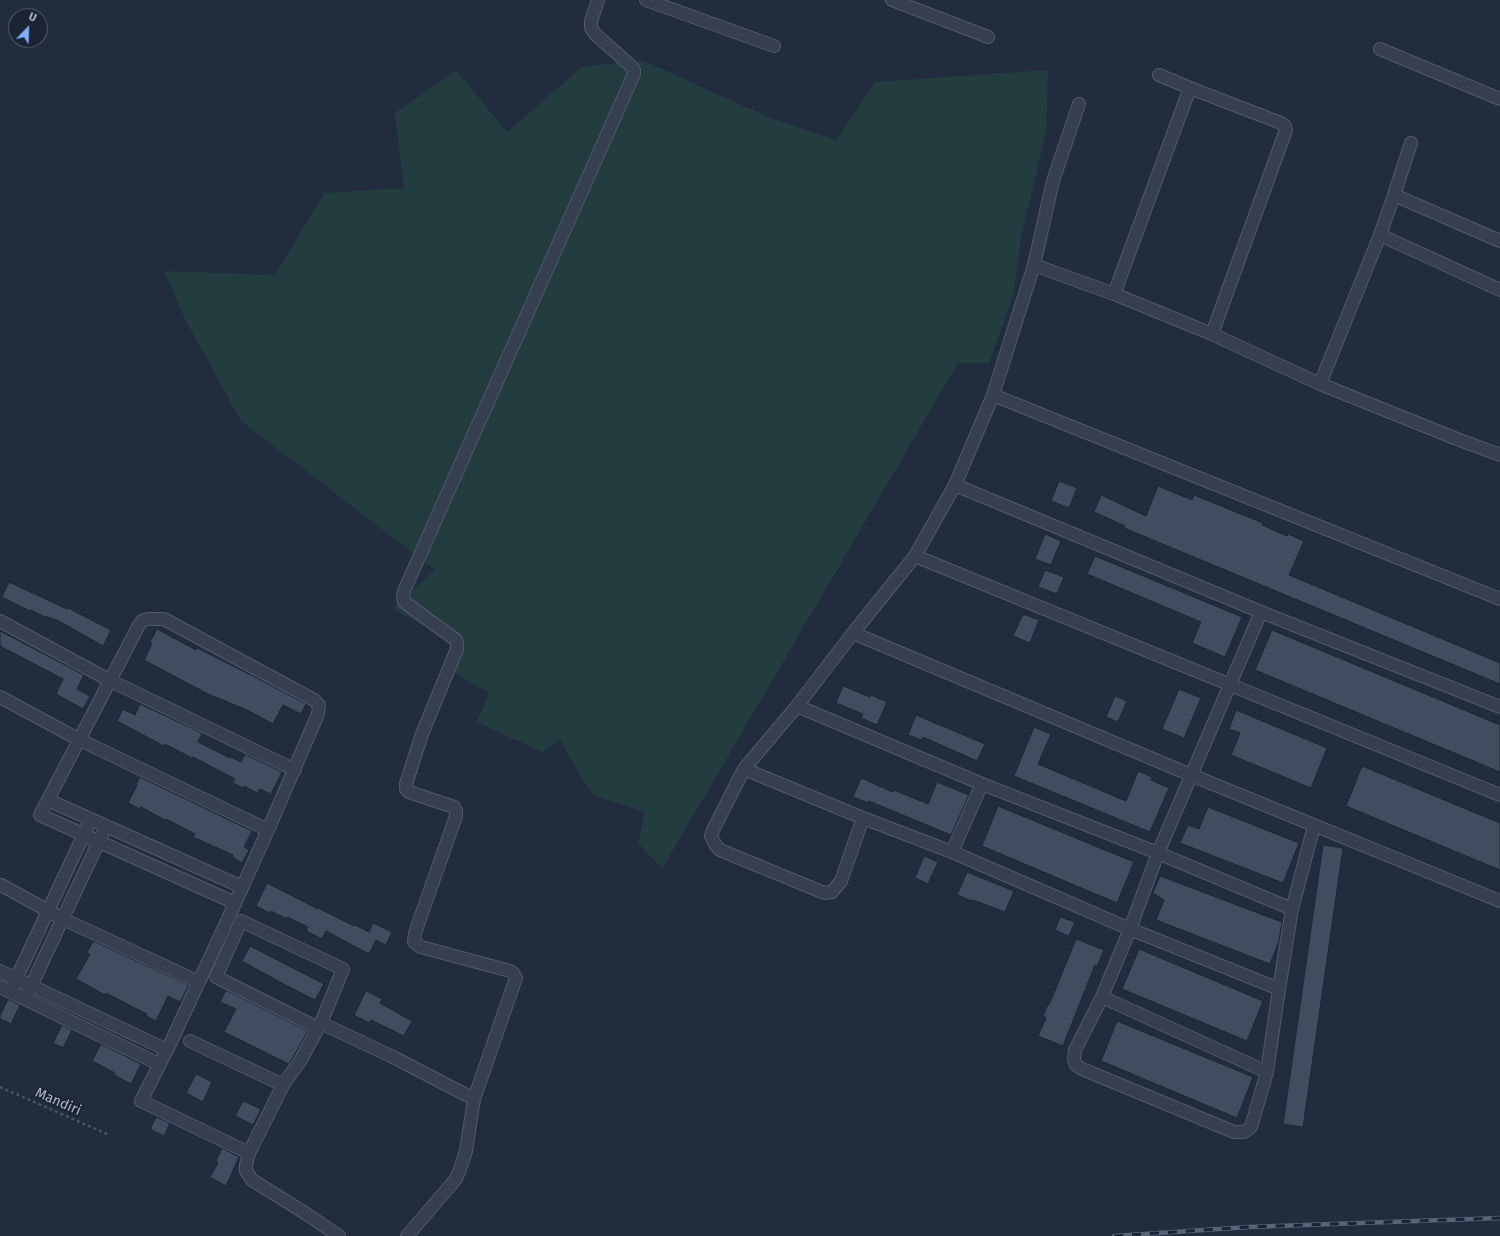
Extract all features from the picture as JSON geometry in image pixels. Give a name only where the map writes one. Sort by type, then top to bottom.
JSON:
[{"type":"street","points":[[407,1236],[455,1180],[459,1172],[466,1151],[474,1099],[516,978],[510,971],[421,947],[414,942],[415,933],[456,816],[456,811],[454,807],[409,792],[406,789],[406,784],[422,734],[457,649],[457,644],[456,640],[404,602],[403,596],[634,74],[634,70],[630,65],[595,34],[592,28],[591,21],[598,0]]},
{"type":"street","points":[[646,0],[774,46]]},
{"type":"street","points":[[892,0],[988,37]]},
{"type":"street","points":[[1380,49],[1500,99]]},
{"type":"street","points":[[1159,75],[1281,123],[1285,126],[1286,130],[1212,334]]},
{"type":"street","points":[[1114,294],[1190,88]]},
{"type":"street","points":[[863,818],[841,881],[832,892],[822,892],[720,850],[716,846],[711,836],[744,769],[797,706],[915,556],[955,484],[993,395],[1034,265],[1054,180],[1079,104]]},
{"type":"street","points":[[1320,384],[1380,235],[1411,143]]},
{"type":"street","points":[[1394,195],[1500,241]]},
{"type":"street","points":[[1380,235],[1500,290]]},
{"type":"street","points":[[1034,265],[1114,294],[1212,334],[1320,384],[1500,455]]},
{"type":"street","points":[[993,395],[1500,599]]},
{"type":"street","points":[[955,484],[1261,612],[1500,707]]},
{"type":"street","points":[[915,556],[1500,795]]},
{"type":"street","points":[[1261,612],[1158,853],[1102,997],[1075,1050],[1074,1059],[1076,1065],[1082,1069],[1234,1132],[1244,1132],[1251,1128],[1267,1072],[1292,909],[1314,826]]},
{"type":"street","points":[[235,903],[40,816],[142,621],[155,618],[164,619],[314,700],[319,705],[318,714],[295,770],[235,903],[199,982],[141,1101],[249,1153]]},
{"type":"street","points":[[0,621],[111,681],[295,770]]},
{"type":"street","points":[[853,633],[1314,826],[1500,901]]},
{"type":"street","points":[[0,697],[80,740],[268,830]]},
{"type":"street","points":[[797,706],[982,784],[1158,853],[1292,909]]},
{"type":"street","points":[[744,769],[863,818],[952,852],[1130,928],[1279,989]]},
{"type":"street","points":[[952,852],[982,784]]},
{"type":"street","points":[[48,800],[242,887]]},
{"type":"street","points":[[91,819],[16,979],[5,989],[159,1064]]},
{"type":"street","points":[[25,999],[106,826]]},
{"type":"street","points":[[1,885],[63,919],[199,982]]},
{"type":"street","points":[[339,1236],[306,1213],[252,1180],[246,1171],[246,1165],[249,1153],[283,1085],[300,1062],[319,1026],[344,969],[241,921],[216,976],[319,1026],[393,1057],[474,1099]]},
{"type":"street","points":[[0,971],[167,1050]]},
{"type":"street","points":[[1102,997],[1267,1072]]},
{"type":"street","points":[[190,1041],[283,1085]]},
{"type":"path","name":"Mandiri","points":[[0,1087],[108,1134]]},
{"type":"green space","points":[[642,60],[768,117],[836,140],[875,82],[1048,70],[1046,133],[1022,232],[1013,296],[989,363],[958,363],[662,869],[638,843],[645,812],[595,796],[579,775],[560,739],[542,752],[477,722],[489,693],[448,669],[454,641],[392,609],[435,570],[241,421],[186,321],[164,271],[275,275],[324,193],[404,188],[395,113],[456,70],[507,132],[582,67]]},
{"type":"building","points":[[1059,481],[1077,488],[1069,508],[1051,501]]},
{"type":"building","points":[[1158,486],[1192,500],[1194,495],[1263,523],[1262,525],[1287,536],[1288,534],[1304,541],[1289,575],[1500,663],[1500,684],[1124,528],[1125,526],[1094,512],[1101,495],[1146,516]]},
{"type":"building","points":[[1045,534],[1061,541],[1051,565],[1035,559]]},
{"type":"building","points":[[1095,556],[1242,617],[1225,657],[1192,643],[1201,622],[1087,574]]},
{"type":"building","points":[[1045,570],[1064,577],[1057,594],[1038,587]]},
{"type":"building","points":[[9,582],[67,609],[68,608],[111,630],[103,646],[59,621],[45,617],[31,610],[30,611],[2,597]]},
{"type":"building","points":[[1023,614],[1039,620],[1030,643],[1013,636]]},
{"type":"building","points":[[157,629],[196,650],[197,648],[306,704],[301,714],[283,705],[273,724],[247,710],[208,694],[144,660],[152,644],[150,642]]},
{"type":"building","points":[[1272,630],[1500,725],[1500,772],[1255,670]]},
{"type":"building","points":[[0,631],[84,675],[77,689],[90,696],[83,709],[56,694],[63,679],[0,646]]},
{"type":"building","points":[[843,686],[887,702],[877,725],[861,718],[863,714],[836,703]]},
{"type":"building","points":[[1179,689],[1201,698],[1184,738],[1162,729]]},
{"type":"building","points":[[1115,696],[1127,701],[1118,722],[1106,717]]},
{"type":"building","points":[[140,704],[202,733],[198,742],[230,758],[241,762],[245,754],[282,772],[271,794],[260,789],[257,793],[244,786],[243,788],[233,783],[235,779],[193,757],[192,758],[165,744],[164,746],[117,721],[123,709],[135,715]]},
{"type":"building","points":[[1236,710],[1327,748],[1311,788],[1231,755],[1240,733],[1229,729]]},
{"type":"building","points":[[916,715],[985,744],[977,761],[923,737],[922,740],[908,735]]},
{"type":"building","points":[[1034,727],[1051,734],[1038,764],[1126,801],[1138,771],[1152,777],[1151,780],[1169,788],[1150,832],[1014,776]]},
{"type":"building","points":[[1362,766],[1500,823],[1500,870],[1346,806]]},
{"type":"building","points":[[140,777],[252,831],[244,847],[249,850],[242,863],[232,857],[233,855],[193,837],[195,834],[141,807],[140,809],[128,803]]},
{"type":"building","points":[[861,778],[893,792],[894,790],[928,804],[937,782],[969,795],[951,835],[869,801],[869,803],[853,797]]},
{"type":"building","points":[[998,806],[1134,862],[1117,903],[982,846]]},
{"type":"building","points":[[1208,807],[1299,843],[1283,883],[1180,843],[1188,825],[1199,829]]},
{"type":"building","points":[[1323,845],[1343,848],[1303,1127],[1283,1124]]},
{"type":"building","points":[[924,856],[938,862],[928,884],[915,878]]},
{"type":"building","points":[[967,872],[1014,891],[1005,912],[957,895]]},
{"type":"building","points":[[1160,876],[1282,922],[1279,941],[1270,964],[1156,920],[1164,900],[1153,893]]},
{"type":"building","points":[[267,883],[318,909],[369,932],[373,923],[392,932],[386,945],[376,940],[369,954],[326,931],[322,939],[306,931],[308,927],[287,917],[287,919],[256,906]]},
{"type":"building","points":[[1060,917],[1075,922],[1069,936],[1055,930]]},
{"type":"building","points":[[1076,939],[1104,950],[1097,966],[1095,965],[1063,1046],[1038,1036],[1046,1018],[1043,1016]]},
{"type":"building","points":[[93,941],[189,985],[180,1002],[168,996],[156,1021],[146,1016],[147,1014],[106,993],[105,995],[76,979],[90,954],[87,953]]},
{"type":"building","points":[[250,946],[324,984],[315,1000],[242,961]]},
{"type":"building","points":[[1139,949],[1263,1001],[1247,1041],[1122,989]]},
{"type":"building","points":[[226,990],[308,1031],[289,1064],[224,1032],[236,1009],[220,1002]]},
{"type":"building","points":[[366,991],[382,999],[380,1003],[412,1021],[404,1036],[371,1020],[369,1023],[354,1015]]},
{"type":"building","points":[[8,999],[20,1005],[11,1024],[0,1019]]},
{"type":"building","points":[[1117,1021],[1253,1077],[1237,1118],[1101,1061]]},
{"type":"building","points":[[62,1025],[72,1030],[63,1048],[53,1043]]},
{"type":"building","points":[[101,1044],[141,1064],[131,1084],[114,1075],[115,1073],[92,1061]]},
{"type":"building","points":[[196,1074],[212,1082],[203,1102],[186,1093]]},
{"type":"building","points":[[243,1101],[261,1109],[253,1125],[235,1116]]},
{"type":"building","points":[[156,1117],[170,1123],[164,1136],[150,1129]]},
{"type":"building","points":[[222,1148],[239,1157],[226,1186],[210,1177],[218,1163],[216,1161]]},
{"type":"railway","points":[[1114,1236],[1249,1227],[1500,1218]]}]
